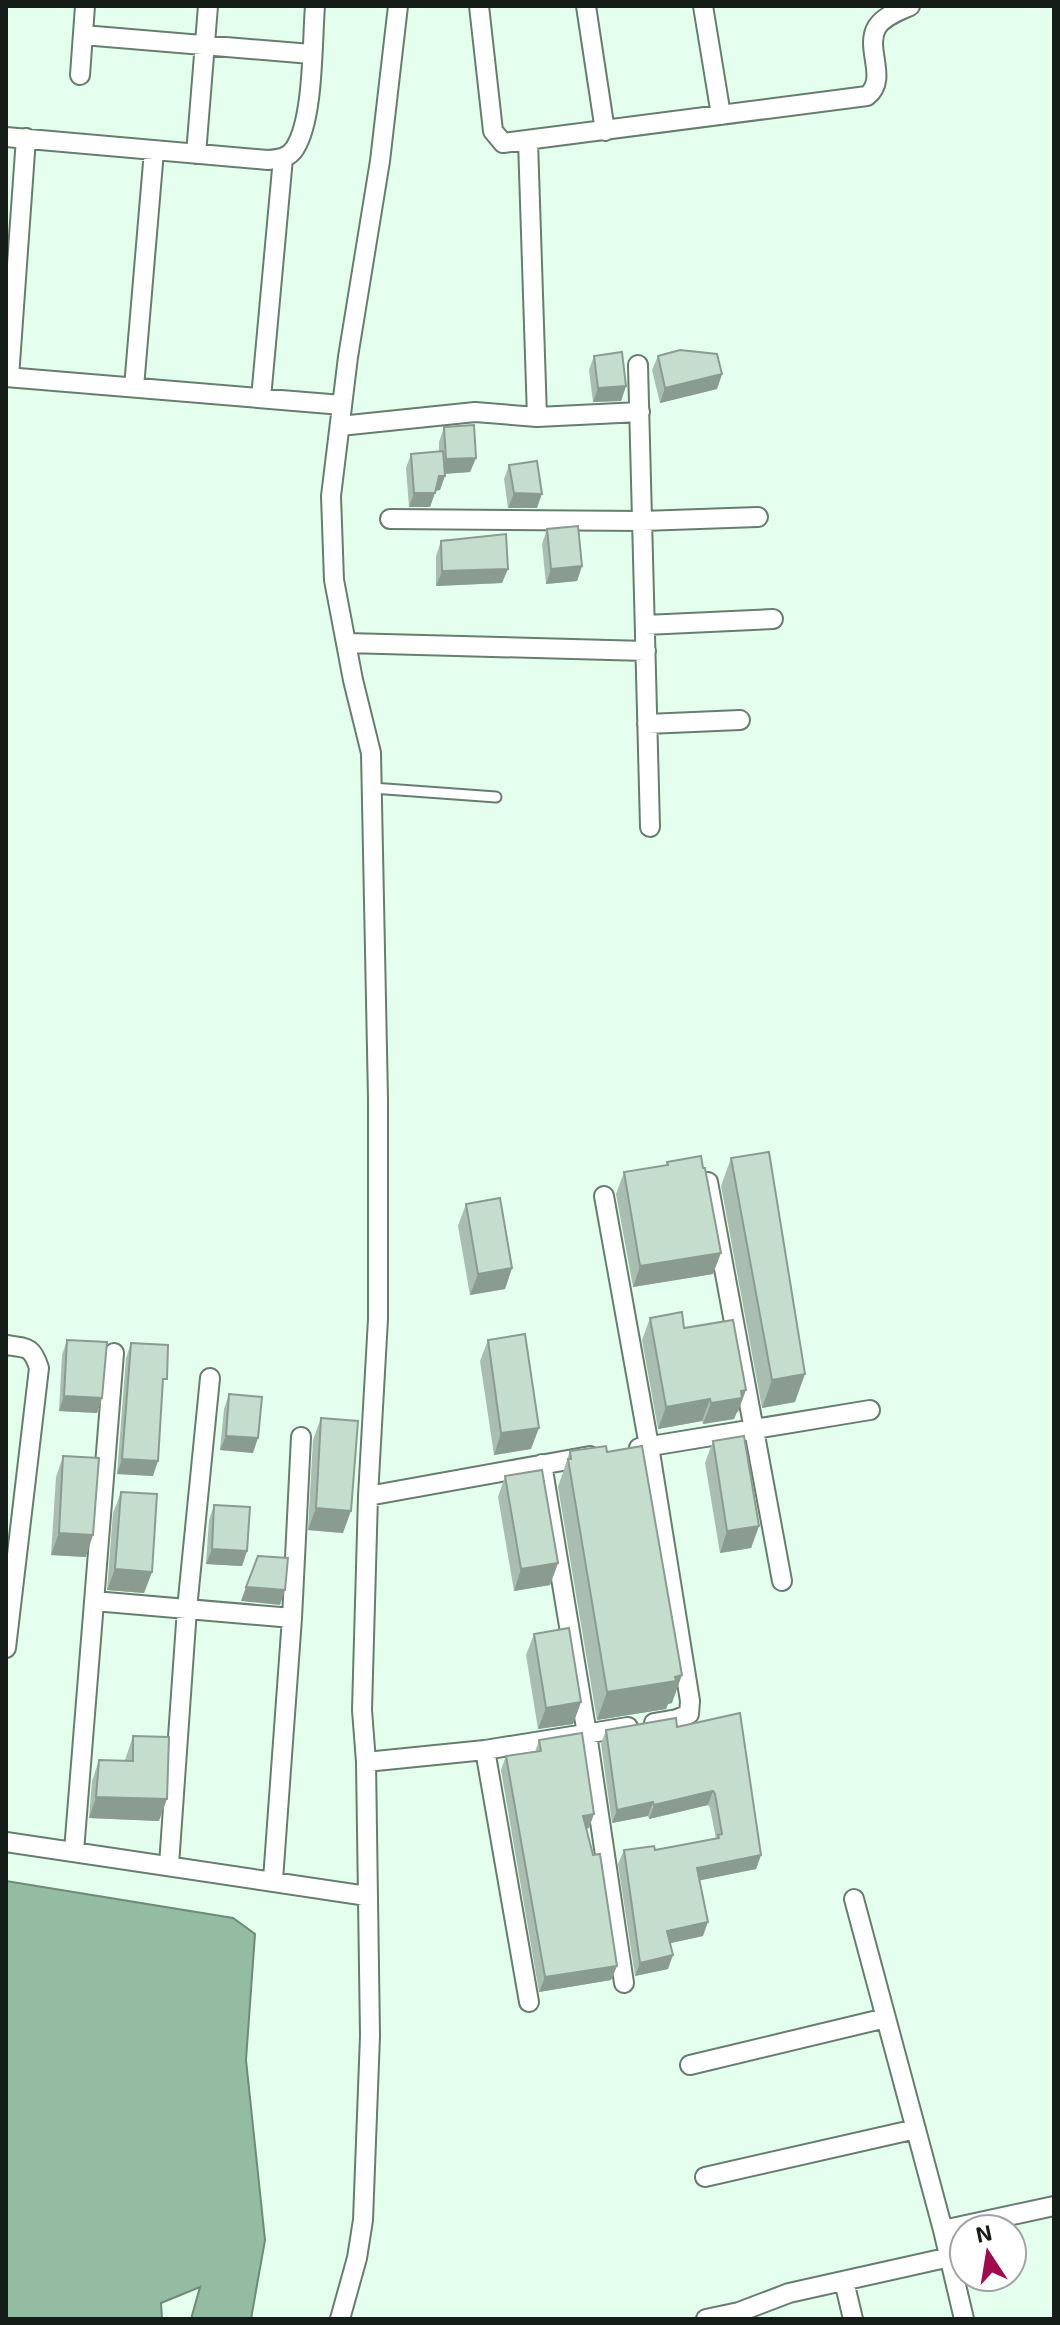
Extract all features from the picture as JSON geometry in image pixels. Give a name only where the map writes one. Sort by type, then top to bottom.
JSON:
[{"type":"street","points":[[80,75],[85,6]]},
{"type":"street","points":[[196,154],[208,6]]},
{"type":"street","points":[[6,137],[268,160],[283,158],[294,150],[306,122],[315,6]]},
{"type":"street","points":[[340,2319],[357,2258],[363,2220],[370,2036],[366,1762],[362,1710],[368,1496],[378,1319],[378,1099],[371,753],[334,580],[331,496],[398,6]]},
{"type":"street","points":[[479,6],[493,131],[503,143],[867,96],[873,91],[876,81],[873,38],[878,26],[889,16],[910,6]]},
{"type":"street","points":[[586,6],[605,131]]},
{"type":"street","points":[[703,6],[721,115]]},
{"type":"street","points":[[83,35],[311,54]]},
{"type":"street","points":[[26,138],[8,377],[342,405]]},
{"type":"street","points":[[528,141],[537,417]]},
{"type":"street","points":[[134,387],[154,151]]},
{"type":"street","points":[[261,398],[283,158]]},
{"type":"street","points":[[638,365],[650,827]]},
{"type":"street","points":[[340,426],[475,412],[537,417],[640,412]]},
{"type":"street","points":[[390,519],[642,521],[758,517]]},
{"type":"street","points":[[645,625],[773,619]]},
{"type":"street","points":[[346,643],[646,651]]},
{"type":"street","points":[[647,724],[740,720]]},
{"type":"street","points":[[708,1182],[782,1581]]},
{"type":"street","points":[[366,1762],[485,1750],[677,1719],[689,1714],[690,1701],[649,1446],[604,1196]]},
{"type":"street","points":[[6,1345],[28,1348],[39,1368],[13,1519],[6,1648]]},
{"type":"street","points":[[74,1851],[114,1353]]},
{"type":"street","points":[[169,1865],[187,1609],[210,1378]]},
{"type":"street","points":[[368,1496],[870,1410]]},
{"type":"street","points":[[273,1880],[292,1618],[301,1437]]},
{"type":"street","points":[[542,1464],[624,1983]]},
{"type":"street","points":[[94,1601],[292,1618]]},
{"type":"street","points":[[485,1750],[529,2002]]},
{"type":"street","points":[[6,1842],[367,1896]]},
{"type":"street","points":[[854,1899],[948,2249]]},
{"type":"street","points":[[690,2065],[886,2018]]},
{"type":"street","points":[[705,2177],[916,2129]]},
{"type":"street","points":[[943,2230],[1054,2206]]},
{"type":"street","points":[[706,2319],[740,2316],[789,2293],[948,2257]]},
{"type":"street","points":[[844,2281],[853,2319]]},
{"type":"street","points":[[958,2293],[964,2319]]},
{"type":"lane","points":[[372,788],[496,797]]},
{"type":"shaded area","points":[[6,1881],[233,1918],[255,1934],[246,2060],[265,2240],[251,2319],[191,2319],[200,2287],[161,2303],[162,2319],[6,2319]]},
{"type":"building","points":[[680,350],[717,354],[722,374],[665,388],[658,356]]},
{"type":"building","points":[[622,352],[626,386],[598,388],[594,356]]},
{"type":"building","points":[[474,425],[476,458],[446,459],[444,427]]},
{"type":"building","points":[[443,451],[445,476],[439,476],[435,493],[414,493],[411,454]]},
{"type":"building","points":[[537,461],[542,494],[514,493],[509,465]]},
{"type":"building","points":[[578,526],[582,566],[551,569],[547,529]]},
{"type":"building","points":[[506,534],[508,569],[442,571],[441,541]]},
{"type":"building","points":[[769,1152],[805,1374],[772,1380],[731,1158]]},
{"type":"building","points":[[701,1156],[721,1253],[640,1266],[624,1172]]},
{"type":"building","points":[[500,1198],[512,1268],[478,1274],[466,1204]]},
{"type":"building","points":[[682,1312],[684,1328],[733,1320],[746,1390],[741,1391],[742,1398],[711,1403],[710,1399],[666,1407],[650,1318]]},
{"type":"building","points":[[525,1334],[539,1428],[501,1433],[488,1340]]},
{"type":"building","points":[[67,1340],[107,1342],[102,1398],[64,1396]]},
{"type":"building","points":[[131,1343],[168,1345],[158,1461],[122,1459]]},
{"type":"building","points":[[229,1394],[262,1397],[258,1438],[226,1436]]},
{"type":"building","points":[[321,1418],[358,1421],[351,1511],[316,1508]]},
{"type":"building","points":[[744,1436],[759,1526],[727,1531],[713,1441]]},
{"type":"building","points":[[606,1446],[607,1452],[642,1446],[682,1675],[675,1677],[676,1681],[607,1692],[568,1459],[571,1459],[570,1451]]},
{"type":"building","points":[[63,1456],[99,1458],[93,1535],[59,1533]]},
{"type":"building","points":[[542,1470],[558,1563],[521,1569],[505,1476]]},
{"type":"building","points":[[121,1492],[157,1494],[152,1572],[115,1569]]},
{"type":"building","points":[[214,1505],[250,1507],[247,1551],[212,1549]]},
{"type":"building","points":[[258,1556],[288,1558],[285,1590],[246,1587]]},
{"type":"building","points":[[569,1628],[581,1702],[546,1708],[534,1634]]},
{"type":"building","points":[[740,1713],[761,1855],[697,1868],[708,1922],[667,1931],[673,1955],[640,1963],[624,1850],[654,1846],[655,1850],[719,1838],[718,1835],[722,1834],[713,1791],[617,1810],[606,1730],[676,1718],[677,1727]]},
{"type":"building","points":[[582,1733],[594,1814],[583,1816],[593,1855],[600,1854],[617,1966],[545,1977],[506,1756],[541,1751],[539,1740]]},
{"type":"building","points":[[133,1736],[169,1737],[167,1799],[96,1797],[99,1760],[133,1761]]}]
